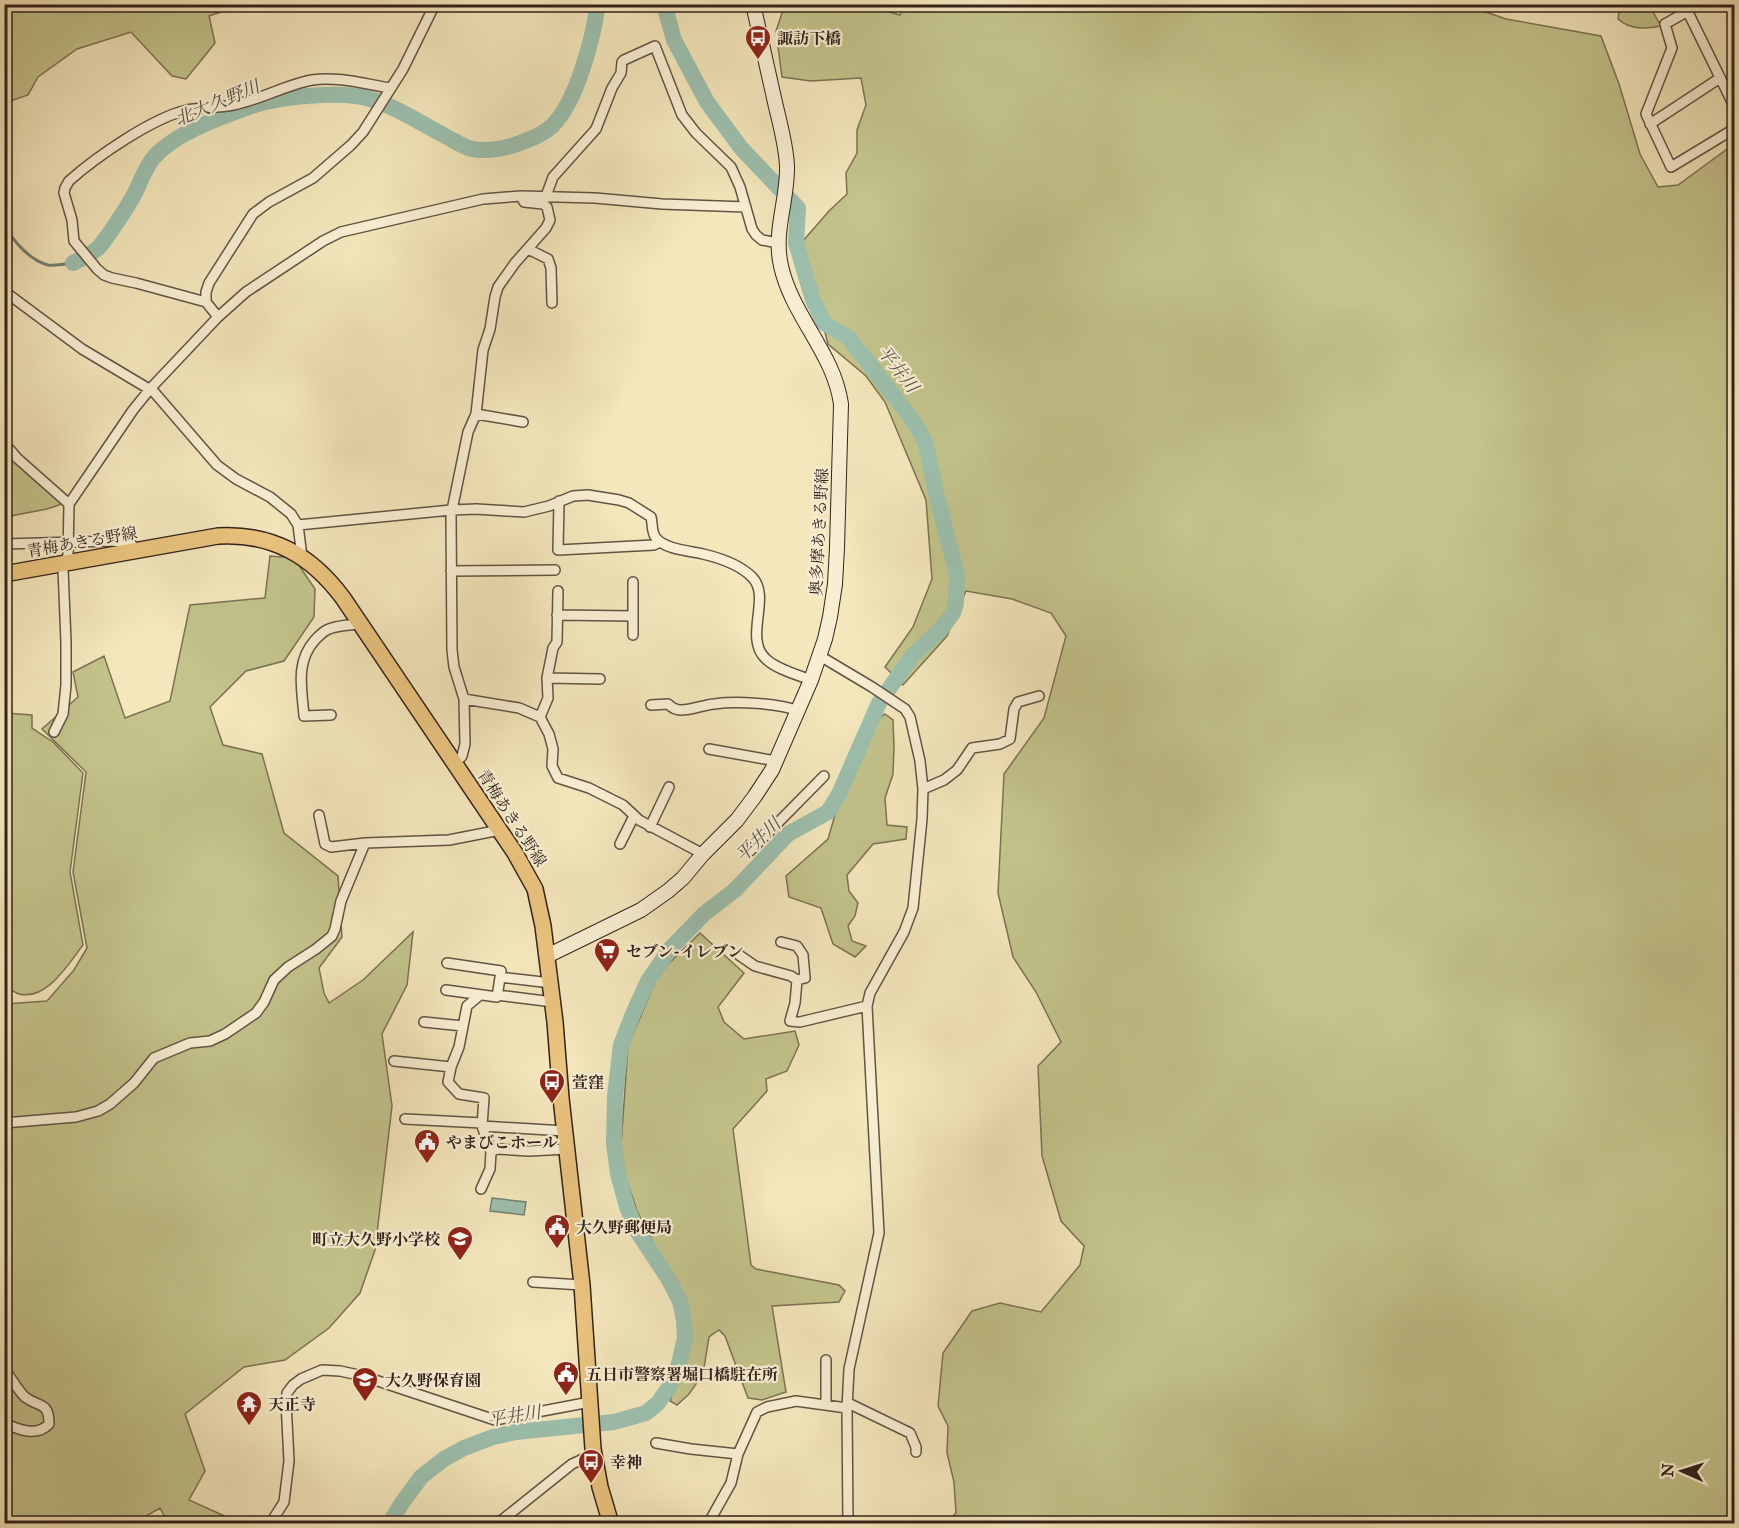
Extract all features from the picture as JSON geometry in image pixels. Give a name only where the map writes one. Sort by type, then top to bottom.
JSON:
[{"type":"main road","name":"奥多摩あきる野線","points":[[547,956],[653,902],[683,878],[703,854],[728,830],[759,791],[776,760],[799,711],[825,639],[835,584],[841,404],[837,383],[828,361],[795,306],[785,282],[778,236],[787,167],[783,139],[753,4]]},
{"type":"main road","name":"青梅あきる野線","points":[[4,574],[206,538],[241,536],[270,542],[302,557],[322,573],[336,589],[500,830],[526,871],[539,902],[551,983],[582,1285],[594,1451],[600,1487],[611,1524]]},
{"type":"street","points":[[206,302],[209,283],[253,214],[269,202],[302,186],[320,173],[363,132],[403,69],[435,4]]},
{"type":"street","points":[[1734,106],[1686,8],[1665,24],[1672,48],[1646,114],[1671,167],[1734,129]]},
{"type":"street","points":[[546,196],[553,177],[596,129],[612,88],[621,73],[622,62],[656,46],[682,115],[696,133],[731,167],[740,187],[752,229],[762,240],[778,236]]},
{"type":"street","points":[[1650,124],[1720,78]]},
{"type":"street","points":[[218,317],[206,302],[104,276],[74,241],[72,220],[64,193],[65,188],[76,175],[153,123],[187,110],[246,102],[312,81],[326,79],[388,91]]},
{"type":"street","points":[[455,764],[462,756],[465,744],[464,699],[454,667],[452,650],[452,510],[468,432],[476,414],[483,350],[490,329],[498,287],[550,220],[547,207],[543,204],[524,202],[521,196]]},
{"type":"street","points":[[54,732],[63,714],[66,685],[63,569],[69,541],[69,504],[133,410],[150,389],[218,317],[246,292],[340,232],[483,200],[546,196],[746,207]]},
{"type":"street","points":[[528,249],[548,259],[551,268],[552,303]]},
{"type":"street","points":[[4,291],[82,349],[154,392],[218,465],[236,479],[270,497],[291,514],[298,525],[302,557]]},
{"type":"street","points":[[476,414],[523,422]]},
{"type":"street","points":[[4,443],[16,458],[69,504]]},
{"type":"street","points":[[298,525],[452,510],[524,512],[549,506],[573,496],[588,495],[629,503],[651,517],[652,532],[660,542],[688,552],[726,561],[751,576],[756,582],[759,593],[756,642],[759,651],[766,660],[811,681]]},
{"type":"street","points":[[559,501],[558,550],[654,545],[660,542]]},
{"type":"street","points":[[4,544],[69,541],[123,542],[130,543],[136,550]]},
{"type":"street","points":[[451,571],[555,570]]},
{"type":"street","points":[[633,582],[633,635]]},
{"type":"street","points":[[540,717],[548,698],[547,678],[553,648],[557,642],[558,591]]},
{"type":"street","points":[[557,615],[633,616]]},
{"type":"street","points":[[331,715],[304,716],[302,662],[312,644],[324,631],[361,624]]},
{"type":"street","points":[[820,656],[905,709],[910,717],[920,761],[922,789],[922,819],[913,908],[904,932],[870,993],[867,1006],[879,1233],[849,1369],[848,1524]]},
{"type":"street","points":[[547,678],[600,679]]},
{"type":"street","points":[[922,789],[944,780],[957,770],[972,748],[1000,744],[1010,739],[1014,709],[1018,702],[1039,696]]},
{"type":"street","points":[[464,699],[519,708],[540,717],[549,734],[553,749],[552,766],[558,778],[590,788],[623,805],[650,827],[703,854]]},
{"type":"street","points":[[651,705],[668,705],[673,709],[681,710],[713,704],[739,703],[787,706],[799,711]]},
{"type":"street","points":[[709,749],[776,760]]},
{"type":"street","points":[[750,851],[824,776]]},
{"type":"street","points":[[650,827],[669,787]]},
{"type":"street","points":[[319,815],[325,844],[331,847],[365,843],[449,840],[500,830]]},
{"type":"street","points":[[620,844],[634,816]]},
{"type":"street","points":[[4,1123],[76,1117],[98,1111],[110,1104],[134,1083],[154,1058],[190,1043],[210,1041],[256,1013],[274,980],[288,967],[332,936],[342,901],[365,843]]},
{"type":"street","points":[[739,955],[755,966],[791,976],[797,980],[805,978],[803,955],[797,946],[781,942]]},
{"type":"street","points":[[446,990],[497,998],[501,970],[447,963]]},
{"type":"street","points":[[500,977],[551,983]]},
{"type":"street","points":[[797,980],[795,1003],[790,1021],[800,1022],[867,1006]]},
{"type":"street","points":[[480,995],[467,1006],[459,1047],[448,1082],[459,1094],[484,1098],[482,1124],[491,1152],[490,1169],[481,1189]]},
{"type":"street","points":[[497,995],[553,1002]]},
{"type":"street","points":[[424,1022],[463,1026]]},
{"type":"street","points":[[394,1061],[451,1067]]},
{"type":"street","points":[[405,1119],[565,1131]]},
{"type":"street","points":[[491,1152],[497,1149],[567,1149]]},
{"type":"street","points":[[533,1281],[582,1285]]},
{"type":"street","points":[[826,1360],[826,1404]]},
{"type":"street","points":[[4,1369],[23,1396],[42,1405],[49,1413],[49,1424],[43,1430],[34,1432],[4,1423]]},
{"type":"street","points":[[270,1524],[284,1502],[289,1461],[287,1393],[293,1385],[313,1373],[322,1370],[340,1371],[363,1376],[495,1420],[590,1404]]},
{"type":"street","points":[[708,1524],[731,1483],[738,1454],[757,1412],[767,1407],[796,1401],[848,1405],[910,1433],[916,1452]]},
{"type":"street","points":[[657,1443],[738,1454]]},
{"type":"street","points":[[497,1524],[572,1464],[594,1451]]},
{"type":"green space","points":[[785,4],[854,5],[854,10],[876,8],[900,15],[906,4],[1466,5],[1506,19],[1601,36],[1619,84],[1640,154],[1658,187],[1678,185],[1734,144],[1734,1523],[946,1523],[956,1513],[954,1482],[947,1453],[948,1426],[938,1406],[943,1353],[972,1311],[1000,1303],[1041,1312],[1080,1265],[1084,1246],[1061,1221],[1042,1156],[1038,1066],[1061,1042],[1036,992],[1013,957],[998,893],[1004,774],[1044,718],[1066,636],[1051,613],[1012,599],[966,591],[947,636],[903,685],[885,667],[913,627],[932,579],[926,500],[885,402],[866,376],[828,344],[802,242],[847,194],[846,173],[857,153],[857,130],[866,105],[861,78],[811,81],[782,77],[776,31]]},
{"type":"green space","points":[[4,5],[242,5],[209,16],[215,43],[186,79],[172,76],[131,32],[77,49],[38,77],[28,95],[5,103]]},
{"type":"green space","points":[[1620,5],[1649,5],[1661,26],[1644,28],[1623,23],[1618,19]]},
{"type":"green space","points":[[14,459],[62,504],[5,517],[5,466]]},
{"type":"green space","points":[[270,556],[294,558],[315,589],[314,617],[284,661],[246,671],[210,707],[223,745],[262,754],[284,833],[338,876],[342,937],[319,968],[324,993],[329,1003],[363,980],[413,932],[407,985],[382,1034],[392,1106],[375,1250],[360,1293],[329,1328],[285,1360],[244,1367],[185,1414],[205,1471],[189,1500],[229,1518],[229,1523],[168,1523],[160,1508],[134,1523],[5,1523],[4,1132],[11,1126],[10,1114],[5,1111],[5,1004],[47,1001],[74,970],[87,948],[73,872],[86,772],[42,729],[78,697],[73,672],[104,656],[125,718],[170,701],[190,605],[265,598]]},
{"type":"green space","points":[[5,713],[32,715],[32,728],[53,742],[83,773],[70,872],[83,945],[56,979],[39,992],[29,995],[17,993],[7,987],[4,963]]},
{"type":"green space","points":[[885,714],[893,720],[894,747],[893,774],[885,798],[887,825],[907,827],[906,839],[873,844],[847,875],[849,891],[858,903],[855,916],[848,926],[852,941],[866,946],[855,957],[833,944],[821,908],[789,897],[786,876],[828,839],[839,801],[880,718]]},
{"type":"green space","points":[[700,933],[744,973],[718,1007],[724,1022],[744,1039],[795,1031],[799,1045],[787,1071],[766,1079],[767,1091],[733,1129],[751,1265],[756,1269],[839,1285],[845,1291],[839,1302],[772,1306],[786,1392],[762,1400],[748,1398],[725,1336],[719,1330],[709,1337],[703,1374],[689,1394],[677,1405],[670,1401],[689,1347],[677,1289],[637,1211],[620,1160],[628,1046],[659,973]]},
{"type":"shaded area","points":[[492,1198],[526,1202],[524,1215],[490,1211]]},
{"type":"waterway","name":"北大久野川","points":[[73,263],[97,249],[132,198],[151,161],[163,148],[198,127],[261,103],[309,96],[358,96],[390,106],[462,145],[478,150],[502,148],[537,136],[552,126],[569,102],[588,51],[598,4]]},
{"type":"waterway","name":"平井川","points":[[389,1524],[421,1477],[444,1459],[464,1448],[493,1437],[516,1432],[614,1422],[646,1413],[658,1403],[669,1387],[679,1364],[685,1338],[684,1320],[680,1301],[668,1278],[637,1231],[627,1207],[618,1174],[614,1144],[615,1096],[621,1045],[648,981],[670,949],[705,913],[735,890],[788,834],[828,812],[839,794],[879,703],[913,655],[942,628],[953,613],[956,603],[957,575],[926,444],[915,423],[849,338],[824,323],[813,300],[796,243],[798,208],[741,148],[707,102],[674,40],[664,4]]},
{"type":"waterway","name":"北大久野川","points":[[4,226],[23,250],[41,263],[48,265],[73,263]]},
{"type":"waterway","points":[[4,677],[10,699]]},
{"type":"place","name":"諏訪下橋","points":[[758,61]]},
{"type":"place","name":"セブン-イレブン","points":[[607,974]]},
{"type":"place","name":"萱窪","points":[[552,1105]]},
{"type":"place","name":"やまびこホール","points":[[427,1165]]},
{"type":"place","name":"大久野郵便局","points":[[557,1250]]},
{"type":"place","name":"町立大久野小学校","points":[[460,1262]]},
{"type":"place","name":"五日市警察署堀口橋駐在所","points":[[566,1397]]},
{"type":"place","name":"大久野保育園","points":[[365,1403]]},
{"type":"place","name":"天正寺","points":[[249,1427]]},
{"type":"place","name":"幸神","points":[[591,1485]]}]
